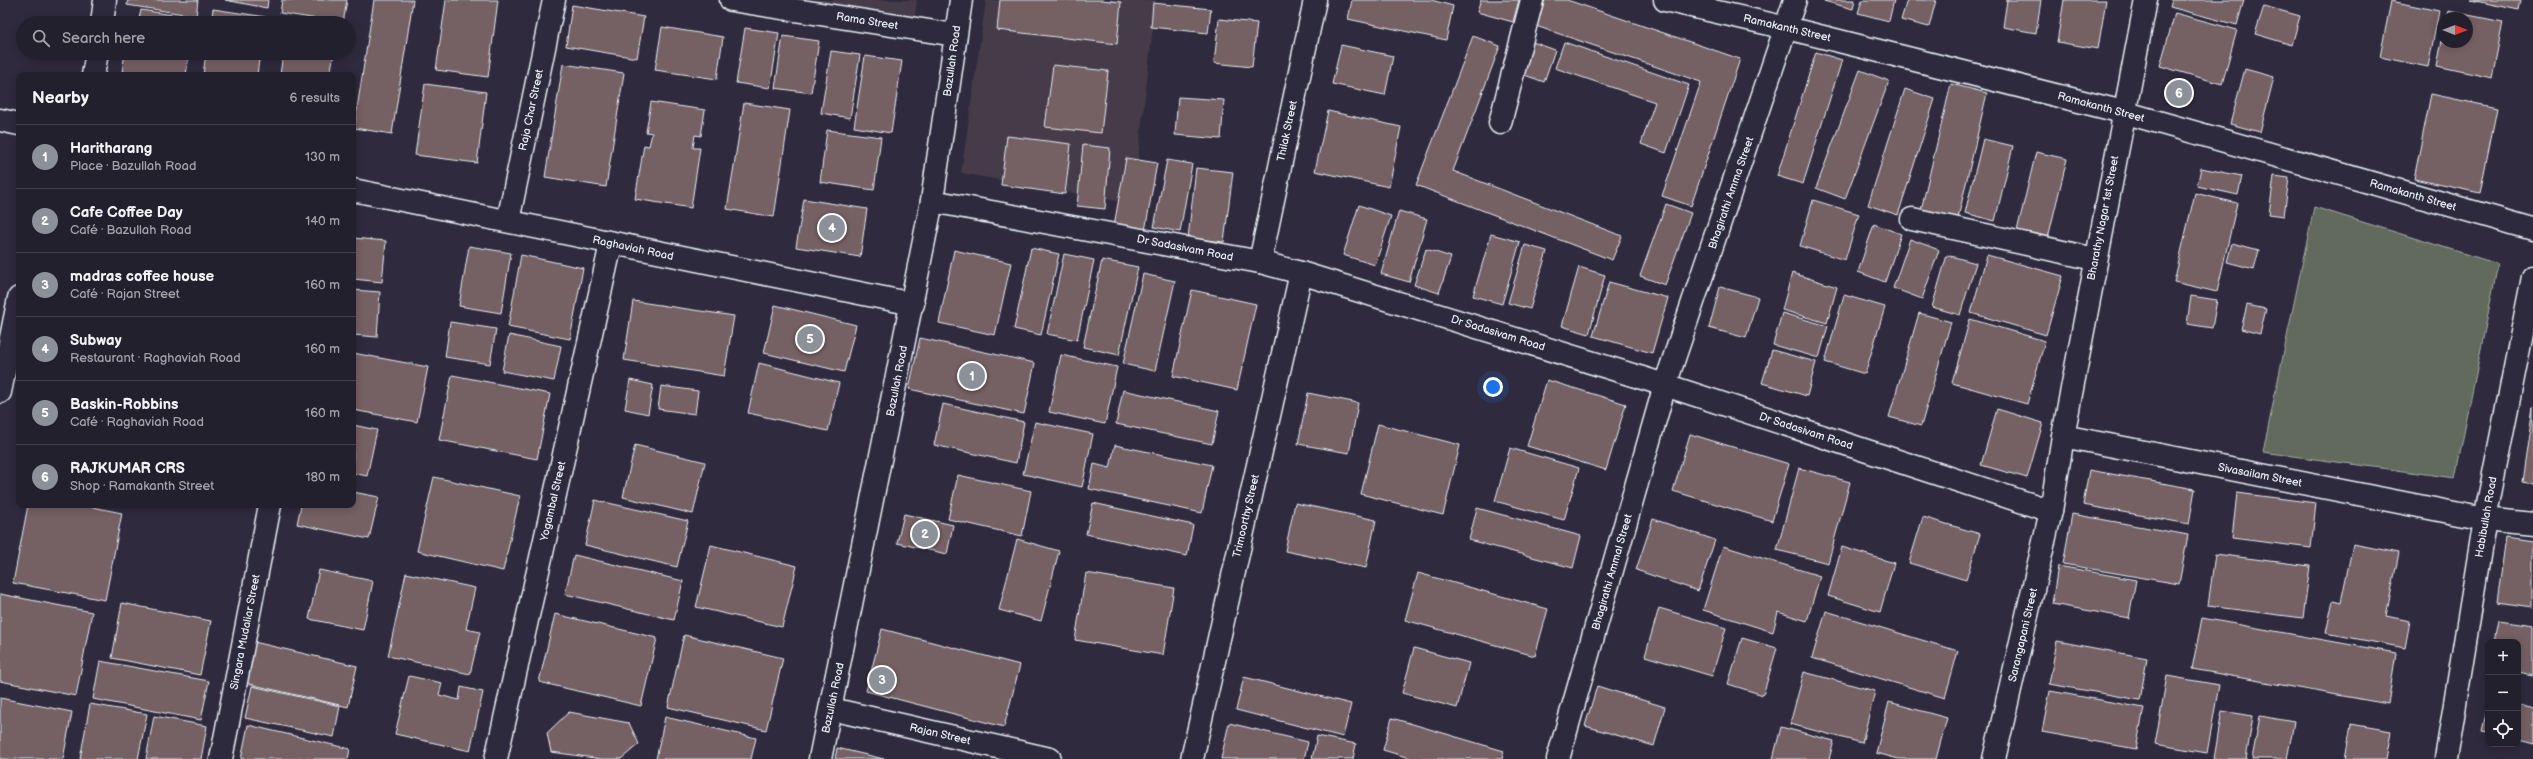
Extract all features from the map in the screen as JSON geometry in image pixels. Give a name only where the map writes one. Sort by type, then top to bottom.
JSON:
[{"type":"street","points":[[103,16],[105,0]]},
{"type":"street","name":"Raja Char Street","points":[[508,221],[554,0]]},
{"type":"street","name":"Rama Street","points":[[731,0],[955,35]]},
{"type":"street","name":"Bazullah Road","points":[[820,759],[913,304],[932,201],[961,0]]},
{"type":"street","name":"Thilak Street","points":[[1260,262],[1315,0]]},
{"type":"street","points":[[1500,123],[1532,0]]},
{"type":"street","name":"Ramakanth Street","points":[[1665,0],[1787,28],[2123,112],[2533,229]]},
{"type":"street","name":"Bhagirathi Amma Street","points":[[1665,385],[1787,28],[1795,0]]},
{"type":"street","name":"Bharathy Nagar 1st Street","points":[[2062,436],[2123,112],[2146,0]]},
{"type":"street","points":[[94,72],[96,60]]},
{"type":"street","points":[[0,120],[16,123]]},
{"type":"street","name":"Raghaviah Road","points":[[356,191],[508,221],[611,244],[913,304]]},
{"type":"street","name":"Dr Sadasivam Road","points":[[932,201],[1260,262],[1301,273],[1665,385],[2051,511]]},
{"type":"street","points":[[1912,219],[2095,259]]},
{"type":"street","name":"Yogambal Street","points":[[496,759],[611,244]]},
{"type":"street","name":"Trimoorthy Street","points":[[1192,759],[1301,273]]},
{"type":"street","name":"Habibullah Road","points":[[2446,759],[2485,519],[2533,277]]},
{"type":"street","points":[[0,392],[16,313]]},
{"type":"street","name":"Bhagirathi Ammal Street","points":[[1558,759],[1665,385]]},
{"type":"street","points":[[2051,511],[2062,436]]},
{"type":"street","name":"Sivasailam Street","points":[[2062,436],[2485,519],[2533,524]]},
{"type":"street","name":"Singara Mudaliar Street","points":[[221,759],[269,508]]},
{"type":"street","name":"Sarangapani Street","points":[[1994,759],[2051,511]]},
{"type":"street","name":"Rajan Street","points":[[831,710],[1050,759]]},
{"type":"shaded area","points":[[766,0],[917,0],[914,24]]},
{"type":"shaded area","points":[[986,0],[1156,0],[1133,204],[961,173]]},
{"type":"green space","points":[[2314,207],[2498,264],[2455,478],[2263,452]]},
{"type":"building","points":[[128,0],[198,0],[196,16],[127,5]]},
{"type":"building","points":[[225,0],[268,0],[267,8]]},
{"type":"building","points":[[282,0],[347,0],[344,16],[299,16],[280,13]]},
{"type":"building","points":[[374,0],[413,0],[392,134],[356,128],[356,115]]},
{"type":"building","points":[[446,0],[498,0],[488,77],[436,70]]},
{"type":"building","points":[[1000,0],[1102,0],[1121,2],[1117,44],[997,30]]},
{"type":"building","points":[[1352,0],[1431,0],[1453,6],[1446,40],[1348,19]]},
{"type":"building","points":[[1481,0],[1519,0],[1513,22],[1477,12]]},
{"type":"building","points":[[1545,0],[1567,0],[1740,59],[1691,206],[1662,196],[1701,82],[1536,26]]},
{"type":"building","points":[[1820,0],[1855,0],[1853,9]]},
{"type":"building","points":[[1862,0],[1894,0],[1889,21],[1858,13]]},
{"type":"building","points":[[1907,0],[1936,0],[1929,27],[1901,20]]},
{"type":"building","points":[[2007,0],[2041,0],[2036,33],[2003,27]]},
{"type":"building","points":[[2064,0],[2106,0],[2098,49],[2057,42]]},
{"type":"building","points":[[2172,0],[2244,0],[2237,25],[2170,7]]},
{"type":"building","points":[[2471,0],[2521,0],[2519,10]]},
{"type":"building","points":[[2391,1],[2439,11],[2437,12],[2437,21],[2428,67],[2380,57]]},
{"type":"building","points":[[1153,3],[1211,9],[1208,33],[1151,27]]},
{"type":"building","points":[[572,5],[644,17],[637,58],[566,46]]},
{"type":"building","points":[[2264,6],[2300,16],[2292,45],[2255,34]]},
{"type":"building","points":[[213,9],[259,16],[212,16]]},
{"type":"building","points":[[141,10],[180,16],[140,16]]},
{"type":"building","points":[[2175,13],[2237,30],[2222,84],[2160,66]]},
{"type":"building","points":[[2473,16],[2503,22],[2492,78],[2437,66],[2440,48],[2473,48]]},
{"type":"building","points":[[1219,19],[1257,23],[1252,67],[1214,63]]},
{"type":"building","points":[[662,27],[723,37],[717,79],[655,70]]},
{"type":"building","points":[[745,28],[779,33],[770,88],[736,83]]},
{"type":"building","points":[[783,36],[819,41],[811,93],[775,88]]},
{"type":"building","points":[[1473,36],[1500,46],[1453,171],[1622,236],[1612,260],[1416,185]]},
{"type":"building","points":[[1530,41],[1555,50],[1544,82],[1519,73]]},
{"type":"building","points":[[1564,42],[1689,85],[1666,153],[1641,144],[1655,102],[1555,68]]},
{"type":"building","points":[[1341,45],[1393,56],[1385,95],[1332,84]]},
{"type":"building","points":[[831,51],[860,55],[850,118],[821,113]]},
{"type":"building","points":[[1816,52],[1842,60],[1803,184],[1777,176]]},
{"type":"building","points":[[865,56],[902,61],[891,133],[854,127]]},
{"type":"building","points":[[124,60],[188,60],[186,72],[122,72]]},
{"type":"building","points":[[205,60],[259,60],[257,72],[203,72]]},
{"type":"building","points":[[282,60],[333,60],[331,72],[280,72]]},
{"type":"building","points":[[563,64],[624,73],[606,187],[545,177]]},
{"type":"building","points":[[1053,65],[1108,71],[1101,133],[1045,127]]},
{"type":"building","points":[[2245,69],[2274,77],[2260,132],[2230,124]]},
{"type":"building","points":[[1860,70],[1889,81],[1845,199],[1816,188]]},
{"type":"building","points":[[425,84],[486,92],[477,163],[415,155]]},
{"type":"building","points":[[1951,84],[1987,93],[1958,218],[1921,210]]},
{"type":"building","points":[[1905,89],[1935,99],[1898,215],[1868,205]]},
{"type":"building","points":[[2431,94],[2497,108],[2480,193],[2414,179]]},
{"type":"building","points":[[1178,97],[1224,100],[1221,139],[1175,135]]},
{"type":"building","points":[[651,102],[705,110],[701,136],[695,135],[693,148],[700,148],[691,208],[635,199],[644,145],[649,146],[652,133],[646,132]]},
{"type":"building","points":[[744,103],[790,110],[774,217],[727,209]]},
{"type":"building","points":[[1328,111],[1401,127],[1389,187],[1315,171]]},
{"type":"building","points":[[827,130],[881,137],[874,190],[820,182]]},
{"type":"building","points":[[1007,136],[1071,144],[1065,194],[1001,185]]},
{"type":"building","points":[[1983,139],[2013,146],[1995,221],[1965,213]]},
{"type":"building","points":[[1083,145],[1110,148],[1105,209],[1077,206]]},
{"type":"building","points":[[2036,152],[2067,159],[2047,242],[2016,235]]},
{"type":"building","points":[[1126,158],[1157,163],[1145,231],[1114,226]]},
{"type":"building","points":[[1167,160],[1192,164],[1180,232],[1154,227]]},
{"type":"building","points":[[1196,168],[1233,172],[1224,242],[1188,238]]},
{"type":"building","points":[[2201,168],[2242,176],[2238,195],[2197,186]]},
{"type":"building","points":[[2274,176],[2289,178],[2284,216],[2269,214]]},
{"type":"building","points":[[2195,193],[2237,203],[2217,292],[2174,282]]},
{"type":"building","points":[[804,199],[867,209],[860,257],[796,247]]},
{"type":"building","points":[[1813,200],[1859,214],[1845,260],[1800,246]]},
{"type":"building","points":[[1666,204],[1691,213],[1665,285],[1640,276]]},
{"type":"building","points":[[1359,205],[1391,216],[1375,265],[1343,255]]},
{"type":"building","points":[[1399,211],[1427,219],[1409,282],[1381,274]]},
{"type":"building","points":[[1874,224],[1901,234],[1885,282],[1858,272]]},
{"type":"building","points":[[1491,234],[1520,242],[1502,304],[1473,296]]},
{"type":"building","points":[[356,238],[386,241],[382,282],[356,279]]},
{"type":"building","points":[[1910,239],[1939,250],[1922,299],[1893,288]]},
{"type":"building","points":[[2232,243],[2259,250],[2254,269],[2227,262]]},
{"type":"building","points":[[1525,245],[1547,251],[1530,309],[1508,303]]},
{"type":"building","points":[[469,246],[511,253],[501,313],[459,306]]},
{"type":"building","points":[[1031,248],[1059,254],[1041,335],[1014,329]]},
{"type":"building","points":[[1426,249],[1451,257],[1439,293],[1414,285]]},
{"type":"building","points":[[954,250],[1011,263],[995,335],[939,323]]},
{"type":"building","points":[[1064,254],[1094,260],[1077,340],[1047,334]]},
{"type":"building","points":[[521,255],[583,268],[570,339],[508,327]]},
{"type":"building","points":[[1947,255],[1976,263],[1960,315],[1932,307]]},
{"type":"building","points":[[1987,255],[2063,276],[2046,335],[1971,313]]},
{"type":"building","points":[[1102,260],[1138,267],[1119,355],[1083,347]]},
{"type":"building","points":[[1579,267],[1605,275],[1589,334],[1562,326]]},
{"type":"building","points":[[1792,273],[1837,287],[1827,323],[1782,310]]},
{"type":"building","points":[[1143,274],[1175,281],[1155,371],[1123,364]]},
{"type":"building","points":[[1609,282],[1668,298],[1652,353],[1593,336]]},
{"type":"building","points":[[1720,287],[1758,297],[1746,338],[1709,328]]},
{"type":"building","points":[[356,290],[380,292],[377,337],[356,335]]},
{"type":"building","points":[[1192,290],[1256,304],[1237,390],[1173,376]]},
{"type":"building","points":[[1844,295],[1885,307],[1865,374],[1825,362]]},
{"type":"building","points":[[2191,296],[2217,300],[2212,328],[2187,324]]},
{"type":"building","points":[[633,301],[734,316],[724,376],[624,360]]},
{"type":"building","points":[[775,305],[856,325],[844,372],[764,353]]},
{"type":"building","points":[[2247,305],[2266,309],[2260,334],[2241,329]]},
{"type":"building","points":[[1782,313],[1828,326],[1819,358],[1773,345]]},
{"type":"building","points":[[1919,313],[1951,322],[1921,426],[1889,417]]},
{"type":"building","points":[[1970,319],[2045,341],[2027,404],[1952,383]]},
{"type":"building","points":[[450,322],[496,329],[490,364],[445,357]]},
{"type":"building","points":[[509,335],[561,346],[554,381],[502,371]]},
{"type":"building","points":[[920,338],[1035,363],[1024,414],[909,389]]},
{"type":"building","points":[[1772,350],[1816,362],[1807,396],[1762,383]]},
{"type":"building","points":[[356,354],[428,367],[417,422],[356,411]]},
{"type":"building","points":[[1061,355],[1117,367],[1105,424],[1049,412]]},
{"type":"building","points":[[759,363],[839,383],[828,431],[748,413]]},
{"type":"building","points":[[452,375],[550,394],[537,459],[439,440]]},
{"type":"building","points":[[630,380],[653,385],[648,414],[625,409]]},
{"type":"building","points":[[1547,380],[1626,404],[1606,470],[1527,446]]},
{"type":"building","points":[[661,386],[698,391],[695,414],[658,409]]},
{"type":"building","points":[[1123,390],[1219,411],[1212,444],[1116,424]]},
{"type":"building","points":[[1308,393],[1358,403],[1349,453],[1298,444]]},
{"type":"building","points":[[943,404],[1024,422],[1016,463],[934,445]]},
{"type":"building","points":[[2533,407],[2533,484],[2522,482]]},
{"type":"building","points":[[1997,409],[2043,423],[2027,478],[1981,465]]},
{"type":"building","points":[[1035,422],[1093,434],[1082,487],[1023,474]]},
{"type":"building","points":[[1378,424],[1460,445],[1443,515],[1361,494]]},
{"type":"building","points":[[356,426],[377,430],[367,476],[356,474]]},
{"type":"building","points":[[1690,434],[1789,464],[1772,521],[1673,491]]},
{"type":"building","points":[[635,445],[705,462],[693,514],[623,497]]},
{"type":"building","points":[[1115,445],[1212,465],[1202,513],[1089,489],[1094,464],[1110,468]]},
{"type":"building","points":[[1510,448],[1579,468],[1564,520],[1495,501]]},
{"type":"building","points":[[1799,468],[1850,482],[1828,563],[1777,550]]},
{"type":"building","points":[[2089,470],[2195,489],[2189,524],[2083,505]]},
{"type":"building","points":[[958,475],[1031,491],[1022,536],[948,519]]},
{"type":"building","points":[[434,477],[520,496],[503,571],[417,551]]},
{"type":"building","points":[[356,493],[379,497],[369,539],[297,524],[300,508],[356,508]]},
{"type":"building","points":[[2237,493],[2316,503],[2311,548],[2232,538]]},
{"type":"building","points":[[595,500],[688,521],[677,567],[585,545]]},
{"type":"building","points":[[1093,503],[1193,525],[1187,556],[1086,534]]},
{"type":"building","points":[[1295,503],[1376,520],[1366,568],[1285,551]]},
{"type":"building","points":[[27,508],[97,508],[122,513],[105,600],[13,583]]},
{"type":"building","points":[[1477,508],[1581,536],[1573,568],[1469,540]]},
{"type":"building","points":[[904,514],[953,525],[947,554],[897,543]]},
{"type":"building","points":[[2072,514],[2188,535],[2179,584],[2063,564]]},
{"type":"building","points":[[1923,517],[1980,534],[1966,580],[1909,563]]},
{"type":"building","points":[[1653,519],[1715,540],[1698,591],[1636,570]]},
{"type":"building","points":[[2506,537],[2533,541],[2533,607],[2497,602]]},
{"type":"building","points":[[1017,539],[1059,551],[1041,621],[999,610]]},
{"type":"building","points":[[2353,544],[2399,553],[2386,616],[2410,621],[2405,648],[2326,633],[2333,600],[2341,602]]},
{"type":"building","points":[[711,545],[797,566],[782,627],[696,607]]},
{"type":"building","points":[[1723,546],[1820,576],[1807,621],[1778,612],[1773,632],[1703,610]]},
{"type":"building","points":[[1842,547],[1894,563],[1880,612],[1828,596]]},
{"type":"building","points":[[2215,554],[2310,566],[2303,618],[2208,606]]},
{"type":"building","points":[[574,555],[683,581],[674,620],[565,594]]},
{"type":"building","points":[[2058,566],[2136,580],[2129,618],[2052,604]]},
{"type":"building","points":[[319,570],[373,581],[363,630],[309,619]]},
{"type":"building","points":[[406,573],[475,588],[466,629],[480,632],[470,674],[388,656]]},
{"type":"building","points":[[1086,573],[1174,588],[1163,655],[1075,640]]},
{"type":"building","points":[[1418,573],[1548,609],[1535,656],[1405,620]]},
{"type":"building","points":[[0,594],[92,612],[76,696],[0,681]]},
{"type":"building","points":[[122,603],[211,621],[200,675],[112,658]]},
{"type":"building","points":[[1659,608],[1726,628],[1712,676],[1645,656]]},
{"type":"building","points":[[1826,611],[1958,651],[1945,698],[1812,658]]},
{"type":"building","points":[[555,614],[657,638],[641,706],[539,682]]},
{"type":"building","points":[[2202,618],[2396,653],[2388,704],[2192,669]]},
{"type":"building","points":[[2498,621],[2533,626],[2533,675],[2521,673],[2521,639],[2495,639]]},
{"type":"building","points":[[882,629],[1020,665],[1004,727],[866,691]]},
{"type":"building","points":[[684,635],[783,658],[766,730],[668,707]]},
{"type":"building","points":[[1742,638],[1777,648],[1763,695],[1728,684]]},
{"type":"building","points":[[2057,641],[2147,658],[2140,700],[2049,684]]},
{"type":"building","points":[[254,642],[357,666],[348,707],[245,683]]},
{"type":"building","points":[[1414,648],[1469,663],[1457,708],[1402,693]]},
{"type":"building","points":[[100,661],[209,681],[201,720],[93,699]]},
{"type":"building","points":[[1804,672],[1875,691],[1862,743],[1790,724]]},
{"type":"building","points":[[409,676],[442,683],[439,695],[459,700],[461,687],[483,692],[470,751],[395,734]]},
{"type":"building","points":[[2167,676],[2219,685],[2207,753],[2155,744]]},
{"type":"building","points":[[1244,677],[1351,704],[1343,737],[1236,710]]},
{"type":"building","points":[[252,686],[340,706],[334,737],[245,718]]},
{"type":"building","points":[[1597,686],[1665,707],[1654,746],[1585,726]]},
{"type":"building","points":[[2050,691],[2144,708],[2136,749],[2042,732]]},
{"type":"building","points":[[0,698],[72,712],[63,759],[0,759]]},
{"type":"building","points":[[1889,702],[1947,718],[1936,759],[1899,759],[1876,753]]},
{"type":"building","points":[[90,704],[147,714],[138,759],[80,759]]},
{"type":"building","points":[[2521,706],[2533,709],[2533,743],[2521,740]]},
{"type":"building","points":[[2222,711],[2253,716],[2246,759],[2214,759]]},
{"type":"building","points":[[569,712],[629,723],[639,744],[621,759],[602,759],[551,752],[547,733]]},
{"type":"building","points":[[154,716],[207,726],[201,759],[146,759]]},
{"type":"building","points":[[2260,716],[2294,722],[2287,759],[2252,759]]},
{"type":"building","points":[[665,717],[756,738],[751,759],[656,759]]},
{"type":"building","points":[[1392,718],[1504,751],[1502,759],[1413,759],[1383,750]]},
{"type":"building","points":[[2485,718],[2485,732],[2482,732]]},
{"type":"building","points":[[1229,723],[1308,742],[1304,759],[1221,759]]},
{"type":"building","points":[[2351,724],[2391,731],[2386,759],[2345,759]]},
{"type":"building","points":[[248,725],[350,749],[348,759],[241,759]]},
{"type":"building","points":[[1781,727],[1834,741],[1829,759],[1773,759]]},
{"type":"building","points":[[1317,736],[1356,744],[1353,759],[1312,759]]},
{"type":"building","points":[[837,748],[884,759],[835,759]]},
{"type":"place","name":"RAJKUMAR CRS","points":[[2179,93]]},
{"type":"place","name":"Subway","points":[[832,228]]},
{"type":"place","name":"Baskin-Robbins","points":[[810,339]]},
{"type":"place","name":"Haritharang","points":[[972,376]]},
{"type":"place","name":"Cafe Coffee Day","points":[[925,534]]},
{"type":"place","name":"madras coffee house","points":[[882,680]]}]
